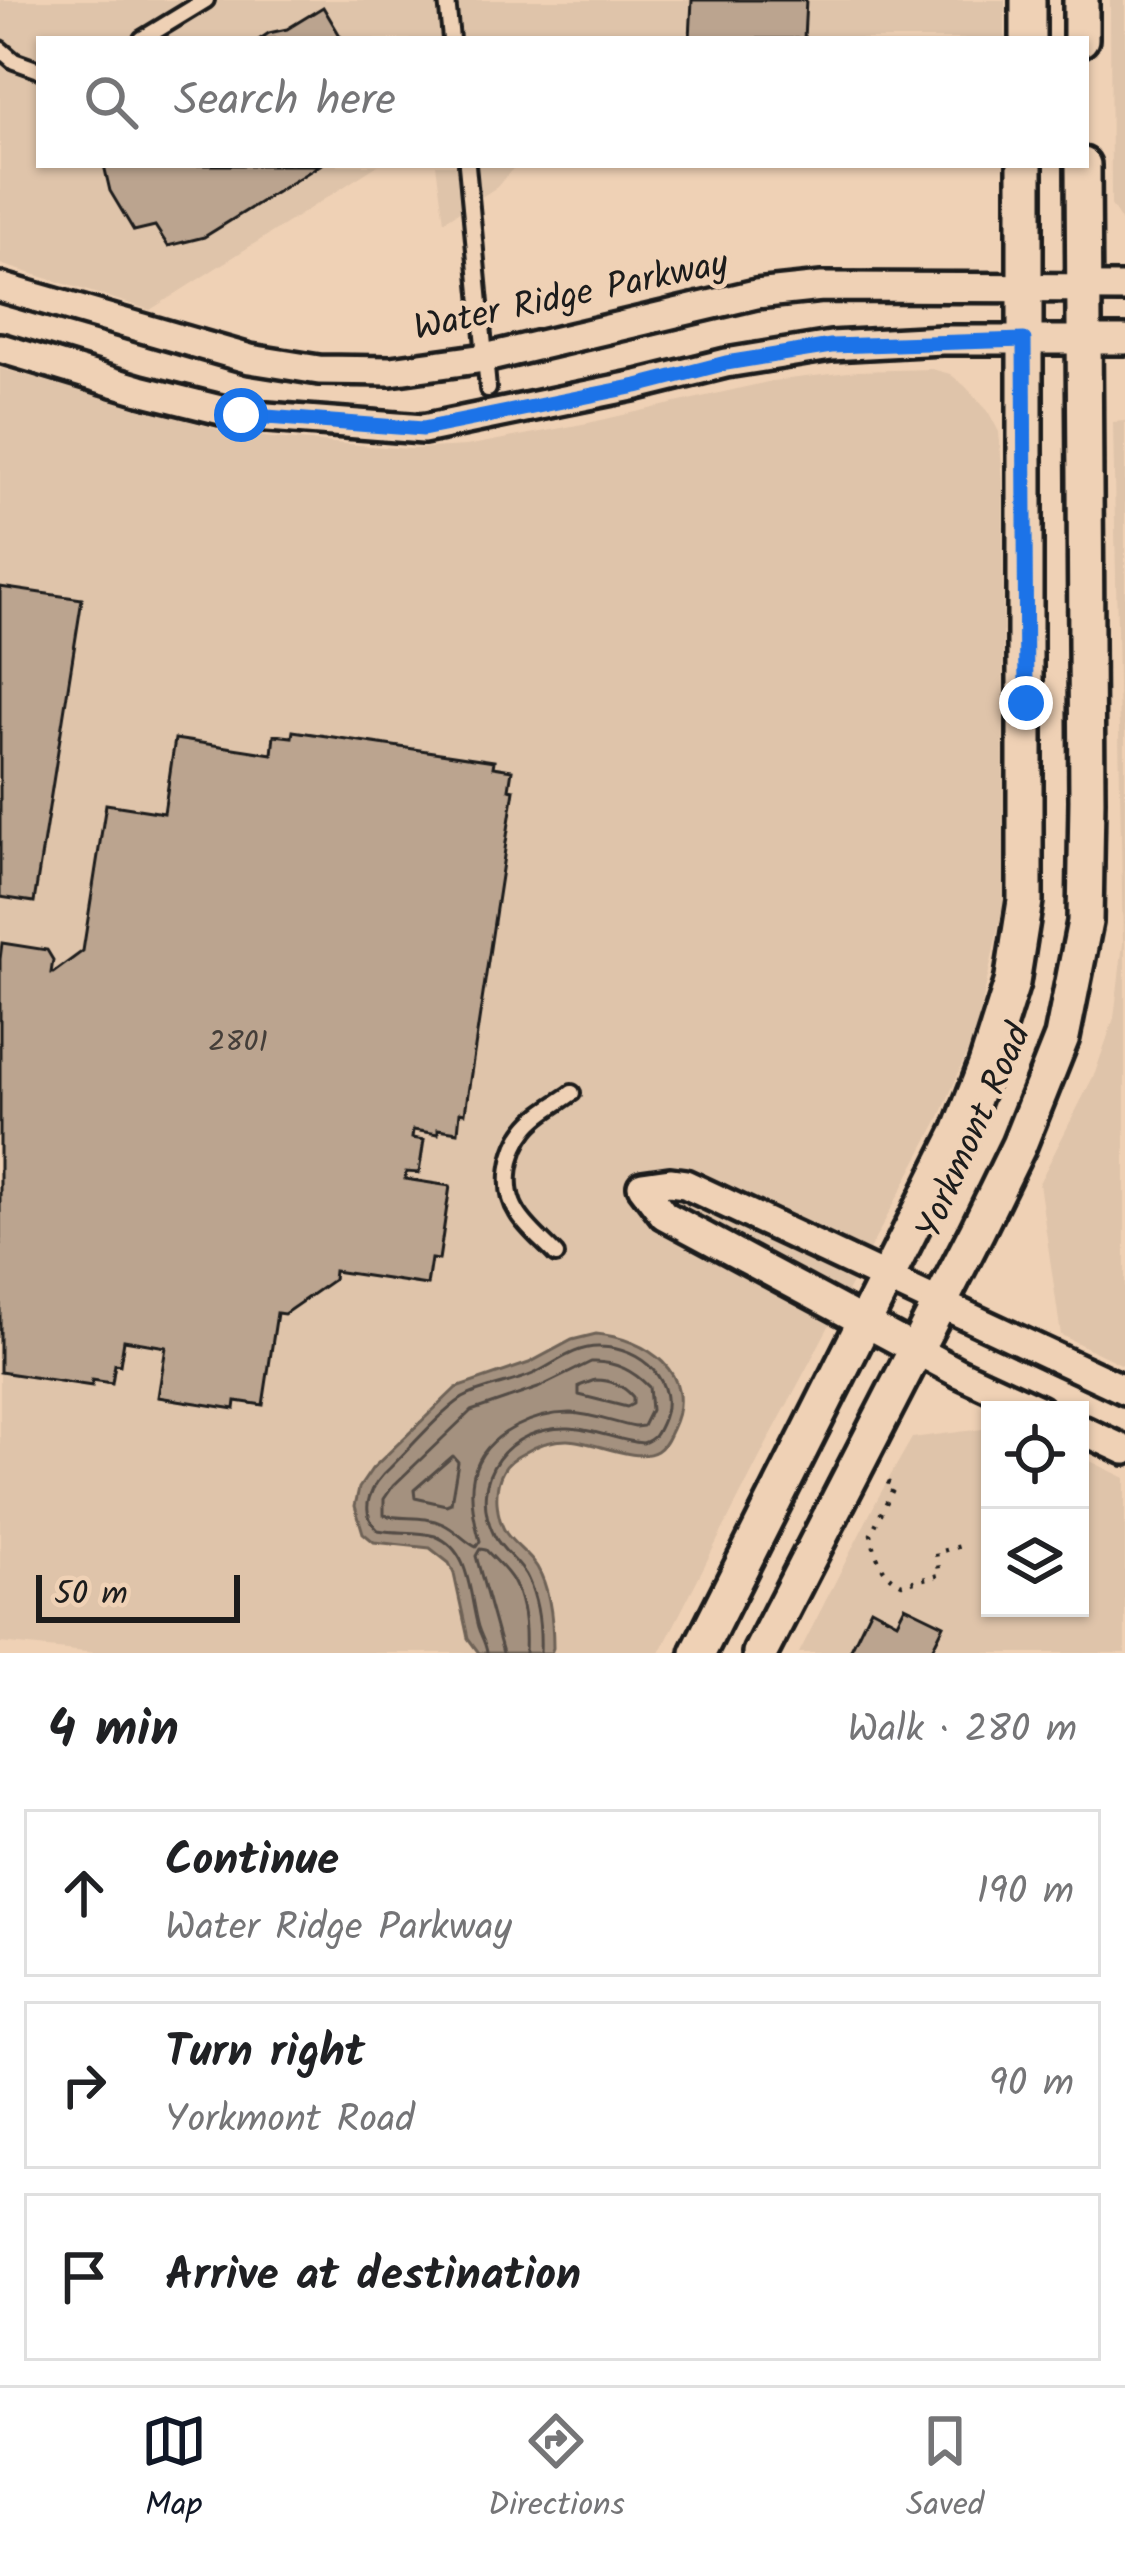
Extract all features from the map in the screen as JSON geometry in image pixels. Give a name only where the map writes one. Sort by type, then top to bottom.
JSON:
[{"type":"street","points":[[1028,0],[1028,36]]},
{"type":"street","points":[[1081,0],[1082,36]]},
{"type":"street","name":"Yorkmont Road","points":[[698,1653],[960,1132],[1012,983],[1025,902],[1025,168]]},
{"type":"street","name":"Yorkmont Road","points":[[760,1653],[1018,1145],[1062,1037],[1085,922],[1083,168]]},
{"type":"street","name":"Water Ridge Parkway","points":[[0,287],[250,359],[319,370],[391,371],[485,358],[757,294],[822,286],[1125,288]]},
{"type":"street","points":[[0,348],[241,415],[423,429],[726,363],[831,346],[1125,340]]},
{"type":"street","points":[[1020,1401],[664,1215],[642,1186],[685,1184],[1125,1390]]},
{"type":"street","points":[[1089,1433],[1125,1450]]},
{"type":"lane","points":[[147,36],[206,0]]},
{"type":"lane","points":[[446,0],[451,36]]},
{"type":"lane","points":[[0,49],[14,62],[36,69]]},
{"type":"lane","points":[[467,168],[488,389]]},
{"type":"lane","points":[[556,1255],[513,1206],[509,1171],[516,1144],[528,1125],[572,1093]]},
{"type":"path","points":[[887,1481],[892,1489],[871,1534],[888,1576],[902,1584],[940,1575],[936,1553],[961,1546]]},
{"type":"shaded area","points":[[0,0],[1005,0],[1005,36],[36,36],[36,168],[373,168],[150,310],[0,264]]},
{"type":"shaded area","points":[[1110,0],[1125,0],[1125,227],[1111,205]]},
{"type":"shaded area","points":[[436,168],[513,168],[497,187],[444,221]]},
{"type":"shaded area","points":[[0,368],[224,431],[410,449],[466,446],[772,381],[857,371],[932,369],[950,374],[965,386],[988,411],[999,432],[1004,902],[976,1032],[940,1117],[660,1653],[95,1653],[0,1643]]},
{"type":"shaded area","points":[[1125,421],[1125,1366],[1061,1335],[1039,1183],[1095,1073],[1114,1018],[1123,943],[1113,422]]},
{"type":"shaded area","points":[[981,1429],[981,1617],[1089,1617],[1089,1460],[1125,1478],[1125,1653],[799,1653],[912,1438]]},
{"type":"water","points":[[596,1334],[633,1343],[663,1362],[679,1392],[672,1429],[662,1447],[648,1454],[561,1440],[534,1448],[507,1465],[498,1486],[500,1519],[541,1576],[550,1606],[553,1648],[551,1653],[479,1653],[468,1638],[449,1563],[430,1548],[374,1542],[363,1533],[355,1506],[359,1488],[372,1469],[456,1388]]},
{"type":"building","points":[[692,0],[806,0],[804,36],[690,36]]},
{"type":"building","points":[[323,7],[340,36],[264,36],[287,29]]},
{"type":"building","points":[[105,168],[315,168],[204,237],[168,246],[155,226],[134,231],[110,191]]},
{"type":"building","points":[[0,587],[82,599],[34,902],[0,897]]},
{"type":"building","points":[[293,731],[494,761],[493,767],[512,770],[509,789],[514,790],[465,1113],[460,1112],[458,1132],[413,1130],[412,1138],[424,1140],[419,1173],[406,1172],[405,1179],[450,1186],[439,1260],[431,1259],[427,1285],[334,1271],[333,1280],[284,1314],[277,1313],[263,1405],[236,1401],[235,1409],[158,1397],[166,1347],[124,1340],[112,1383],[92,1380],[92,1386],[0,1372],[2,943],[47,950],[53,960],[51,973],[83,951],[106,804],[164,813],[175,739],[272,754],[274,735],[292,737]]},
{"type":"building","points":[[905,1606],[944,1625],[930,1653],[849,1653],[871,1608],[897,1622]]},
{"type":"route","points":[[241,415],[423,429],[726,363],[831,346],[1024,340],[1026,703]]}]
